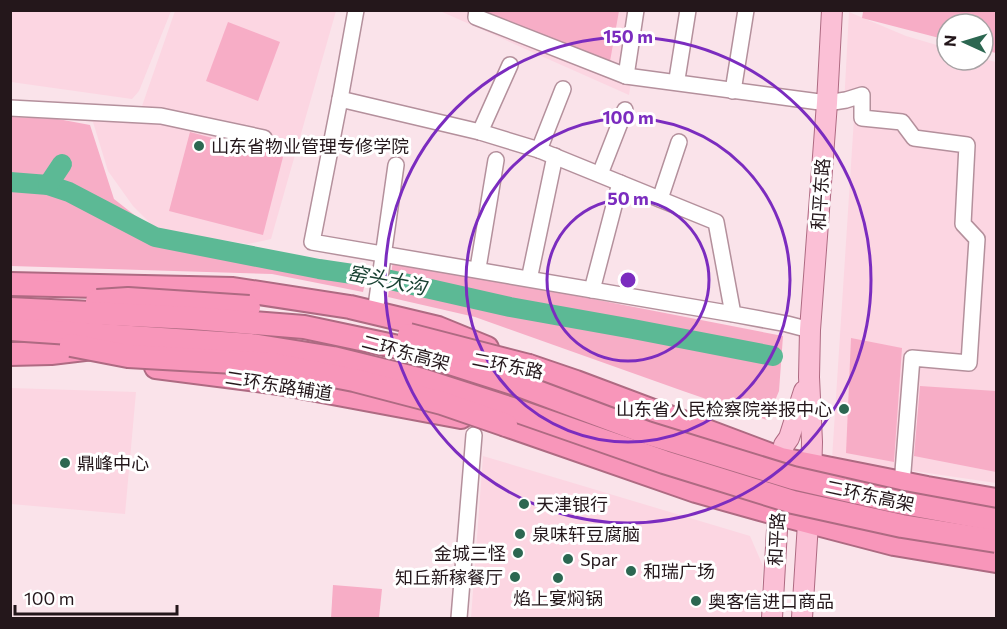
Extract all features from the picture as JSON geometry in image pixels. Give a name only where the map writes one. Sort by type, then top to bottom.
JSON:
[{"type":"highway","points":[[10,284],[233,289],[350,307],[376,308],[438,328],[530,366]]},
{"type":"highway","name":"二环东路","points":[[100,286],[126,306],[310,321],[397,339],[500,366],[530,366],[781,459],[902,484],[996,500]]},
{"type":"highway","points":[[10,307],[128,299],[265,309],[348,321],[530,366]]},
{"type":"highway","name":"二环东高架","points":[[10,307],[304,327],[403,348],[516,384],[647,433],[793,478],[898,502],[996,520]]},
{"type":"highway","name":"二环东高架","points":[[10,329],[251,345],[333,358],[423,380],[664,462],[794,502],[902,526],[996,541]]},
{"type":"highway","points":[[10,334],[128,356],[272,364],[354,380],[442,403],[696,491],[777,514],[894,544],[996,561]]},
{"type":"highway","name":"二环东路辅道","points":[[10,354],[51,353],[279,383],[506,425]]},
{"type":"main road","name":"和平东路","points":[[811,464],[810,330],[832,10]]},
{"type":"main road","name":"和平东路","points":[[781,459],[809,377]]},
{"type":"main road","name":"和平路","points":[[772,618],[781,459]]},
{"type":"main road","name":"和平路","points":[[802,618],[811,464]]},
{"type":"street","points":[[356,10],[312,242],[733,314],[810,330]]},
{"type":"street","points":[[477,10],[476,17],[626,76],[827,103],[862,95],[862,118],[902,122],[914,138],[967,145],[963,224],[977,239],[969,363],[912,357],[902,484]]},
{"type":"street","points":[[626,76],[636,10]]},
{"type":"street","points":[[677,79],[688,10]]},
{"type":"street","points":[[733,90],[746,10]]},
{"type":"street","points":[[480,132],[510,65]]},
{"type":"street","points":[[539,150],[563,89]]},
{"type":"street","points":[[340,99],[480,132],[539,150],[716,222],[733,314]]},
{"type":"street","points":[[10,108],[161,116],[264,138]]},
{"type":"street","points":[[600,174],[625,110]]},
{"type":"street","points":[[660,199],[679,142]]},
{"type":"street","points":[[530,275],[555,156]]},
{"type":"street","points":[[478,268],[496,160]]},
{"type":"street","points":[[376,308],[396,165]]},
{"type":"street","points":[[592,290],[620,183]]},
{"type":"street","points":[[459,618],[474,435]]},
{"type":"shaded area","points":[[11,10],[171,11],[139,91],[132,99],[11,82]]},
{"type":"shaded area","points":[[469,10],[619,11],[607,78],[468,13]]},
{"type":"shaded area","name":"山东省物业管理专修学院","points":[[175,11],[336,11],[271,239],[248,244],[157,230],[133,206],[108,171],[93,122],[60,116],[142,106]]},
{"type":"shaded area","points":[[440,11],[642,11],[629,95]]},
{"type":"shaded area","points":[[859,11],[996,11],[996,53],[995,12],[935,12],[935,37],[862,18],[863,12]]},
{"type":"shaded area","points":[[849,12],[906,36],[935,44],[935,72],[995,72],[996,62],[996,483],[832,459],[855,103],[844,105]]},
{"type":"shaded area","points":[[228,22],[280,42],[258,101],[206,81]]},
{"type":"shaded area","points":[[11,117],[58,119],[90,125],[114,199],[156,232],[154,243],[368,270],[363,292],[272,274],[11,266]]},
{"type":"shaded area","points":[[190,132],[283,157],[263,235],[169,211]]},
{"type":"shaded area","points":[[393,260],[783,336],[779,391],[767,420],[475,317],[388,297]]},
{"type":"shaded area","points":[[851,338],[902,348],[894,462],[846,453]]},
{"type":"shaded area","points":[[920,386],[996,391],[996,472],[914,456]]},
{"type":"shaded area","name":"鼎峰中心","points":[[11,388],[136,392],[125,514],[11,504]]},
{"type":"shaded area","name":"和瑞广场","points":[[483,456],[750,536],[763,566],[760,618],[471,618]]},
{"type":"shaded area","points":[[333,585],[382,589],[379,618],[331,618]]},
{"type":"waterway","points":[[48,185],[62,164]]},
{"type":"waterway","name":"窑头大沟","points":[[10,182],[48,185],[69,192],[155,237],[319,269],[386,279],[510,307],[773,356]]},
{"type":"place","name":"山东省物业管理专修学院","points":[[199,146]]},
{"type":"place","name":"山东省人民检察院举报中心","points":[[844,409]]},
{"type":"place","name":"鼎峰中心","points":[[65,463]]},
{"type":"place","name":"天津银行","points":[[524,504]]},
{"type":"place","name":"泉味轩豆腐脑","points":[[520,534]]},
{"type":"place","name":"金城三怪","points":[[518,553]]},
{"type":"place","name":"Spar","points":[[568,559]]},
{"type":"place","name":"和瑞广场","points":[[631,571]]},
{"type":"place","name":"知丘新稼餐厅","points":[[515,577]]},
{"type":"place","name":"焰上宴焖锅","points":[[558,578]]},
{"type":"place","name":"奥客信进口商品","points":[[696,601]]}]
